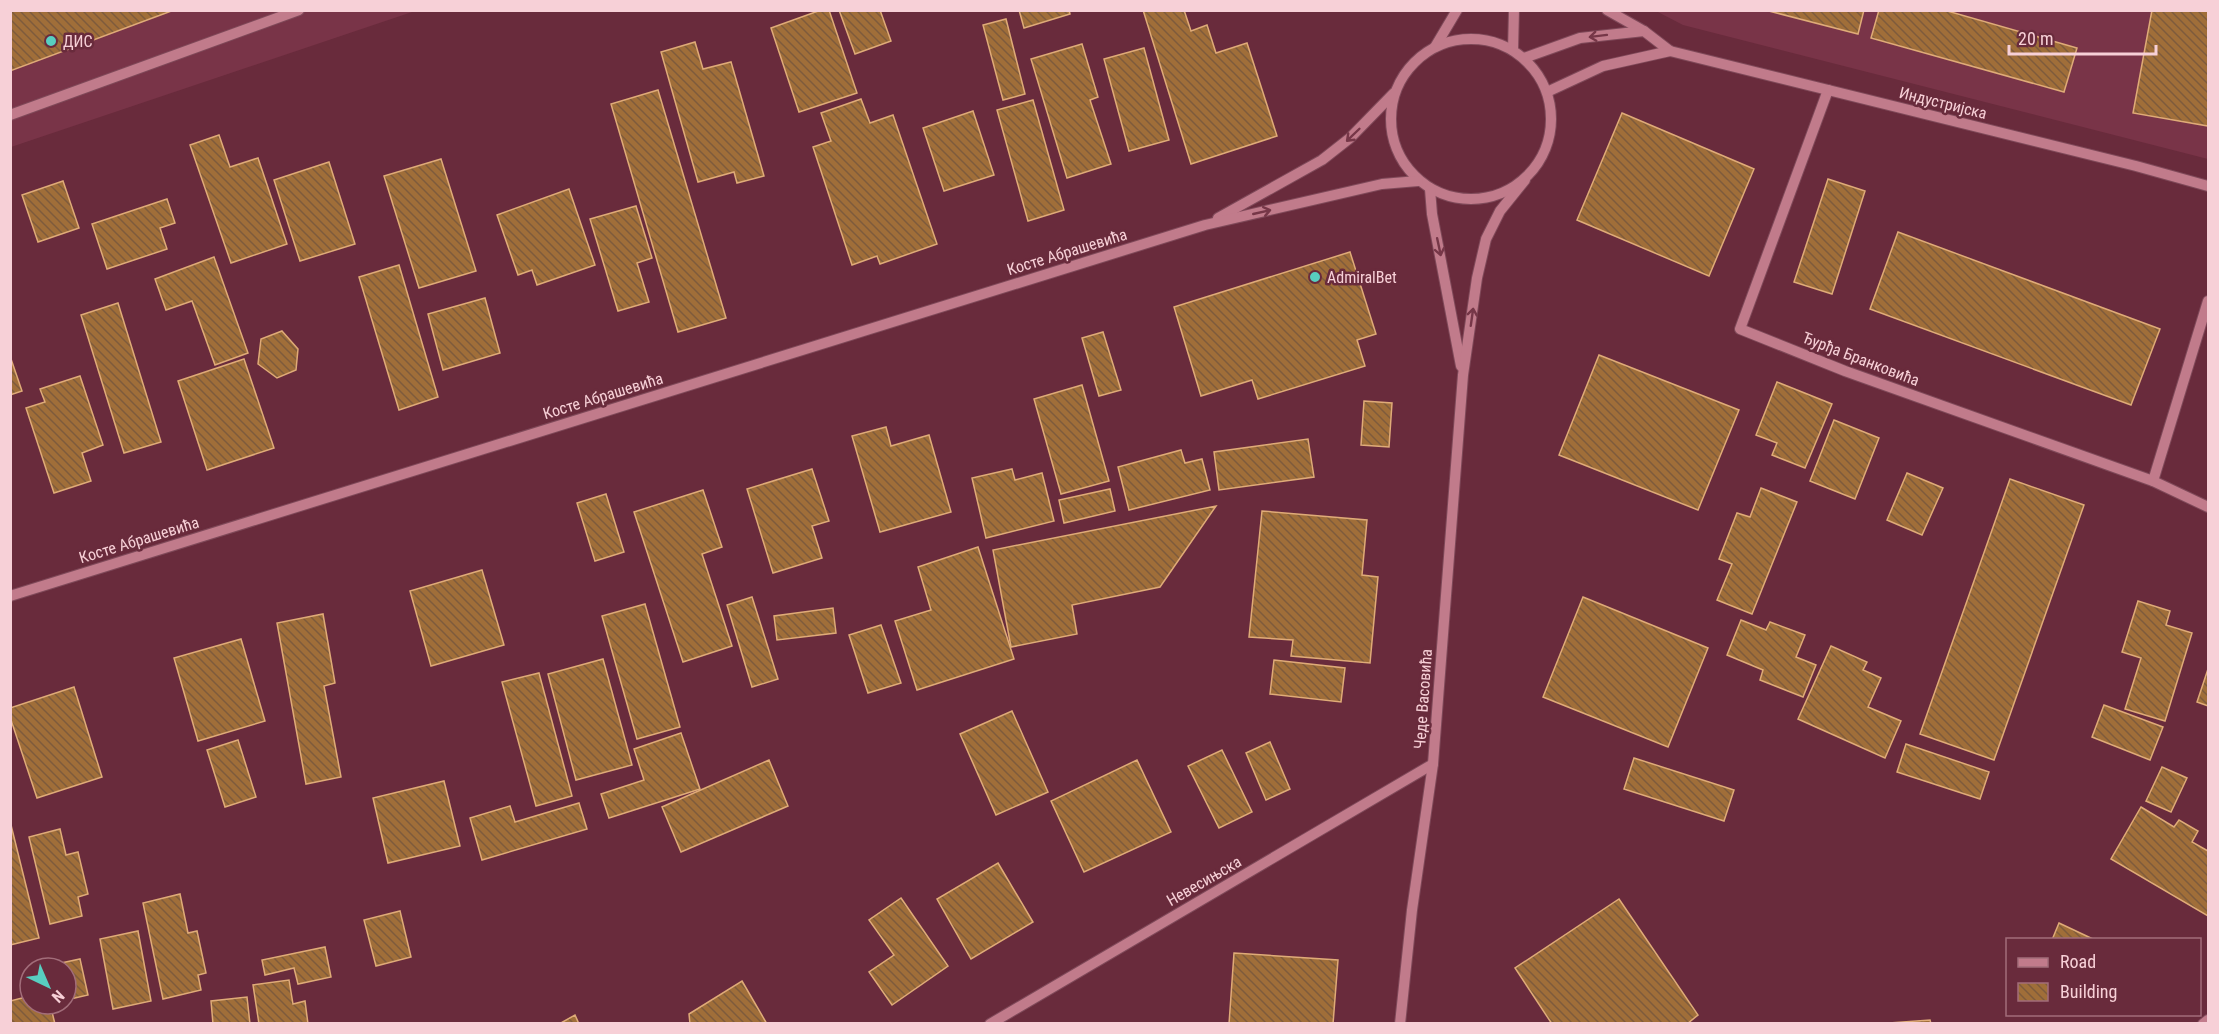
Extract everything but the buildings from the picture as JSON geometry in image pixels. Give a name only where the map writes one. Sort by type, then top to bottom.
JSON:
[{"type":"street","points":[[10,115],[299,10]]},
{"type":"street","points":[[1435,47],[1457,10]]},
{"type":"street","points":[[1513,50],[1514,10]]},
{"type":"street","name":"Индустријска","points":[[1608,10],[1644,31],[1670,51],[2125,163],[2208,186]]},
{"type":"street","points":[[1524,58],[1580,38],[1644,31]]},
{"type":"street","points":[[1474,38],[1494,42],[1513,50],[1534,68],[1547,92],[1552,116],[1549,140],[1540,162],[1525,180],[1504,194],[1479,200],[1453,198],[1430,189],[1418,181],[1402,162],[1393,141],[1390,116],[1394,93],[1404,75],[1418,59],[1435,47],[1455,40],[1474,38]]},
{"type":"street","name":"Индустријска","points":[[1547,92],[1603,66],[1670,51]]},
{"type":"street","name":"Ђурђа Бранковића","points":[[1828,90],[1740,329],[1845,371],[2153,481],[2208,507]]},
{"type":"street","name":"Косте Абрашевића","points":[[1204,225],[1322,160],[1350,138],[1394,93]]},
{"type":"street","name":"Чеде Васовића","points":[[1400,1023],[1412,910],[1433,764],[1463,375],[1477,278],[1486,239],[1500,211],[1525,180]]},
{"type":"street","name":"Косте Абрашевића","points":[[10,596],[1204,225],[1382,184],[1418,181]]},
{"type":"street","name":"Чеде Васовића","points":[[1430,189],[1432,214],[1463,375]]},
{"type":"street","points":[[2153,481],[2208,301]]},
{"type":"street","name":"Невесињска","points":[[990,1023],[1433,764]]},
{"type":"street","points":[[2203,1023],[2208,1020]]},
{"type":"shaded area","points":[[11,10],[415,11],[11,147]]},
{"type":"shaded area","points":[[1656,11],[2208,11],[2208,159],[1683,25]]},
{"type":"place","name":"ДИС","points":[[51,41]]},
{"type":"place","name":"AdmiralBet","points":[[1315,277]]}]
